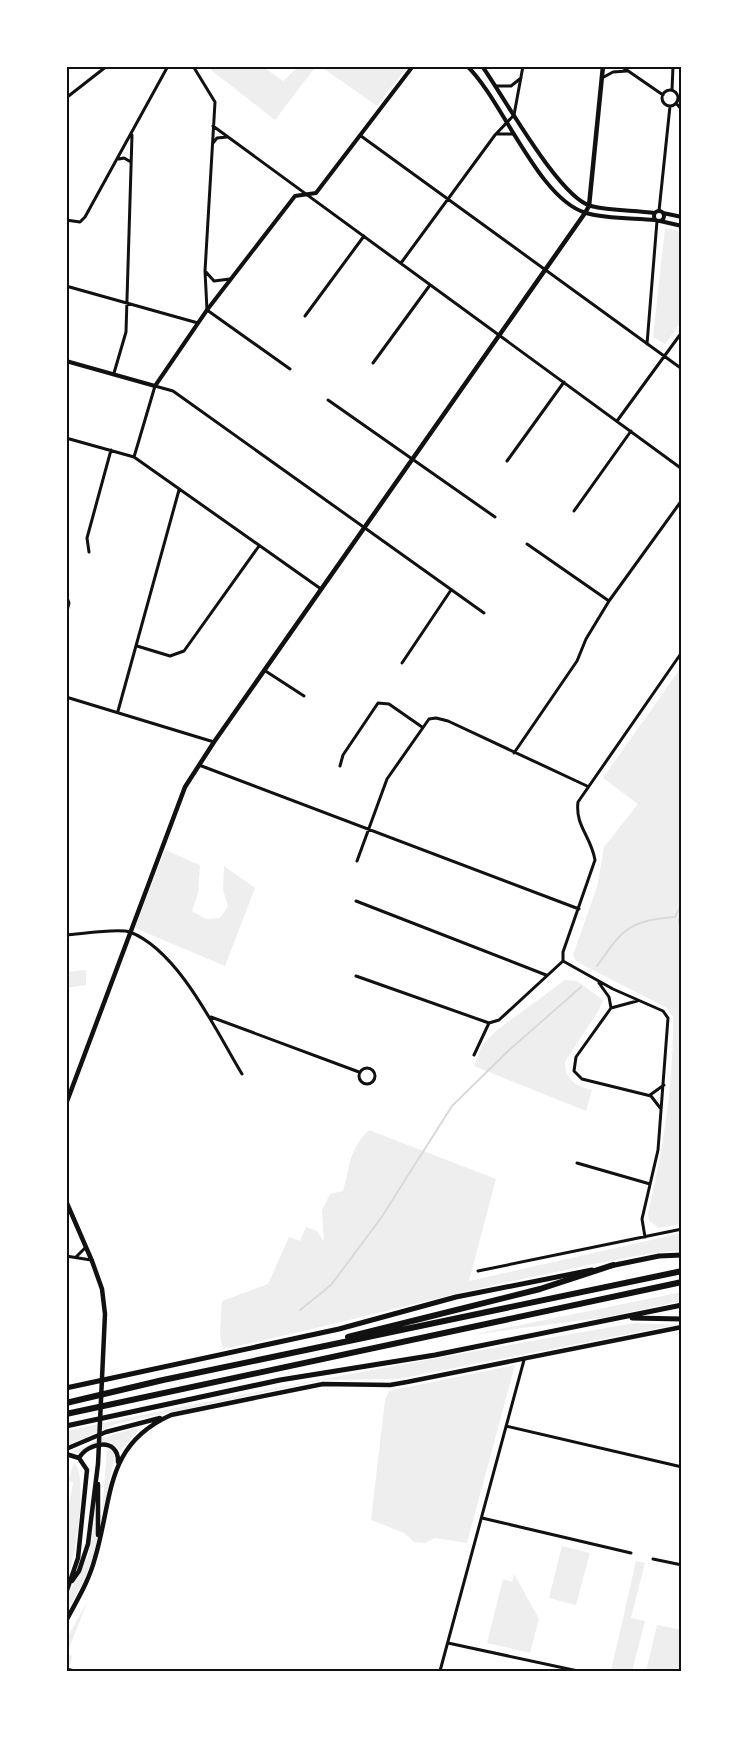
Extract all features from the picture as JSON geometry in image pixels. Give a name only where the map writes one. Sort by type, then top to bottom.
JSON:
[{"type":"highway","points":[[66,1388],[134,1371],[339,1329],[446,1299],[659,1256],[682,1255]]},
{"type":"highway","points":[[305,1350],[366,1332],[540,1289],[613,1265]]},
{"type":"highway","points":[[66,1403],[682,1271]]},
{"type":"highway","points":[[66,1414],[682,1282]]},
{"type":"highway","points":[[66,1426],[280,1380],[435,1355],[682,1305]]},
{"type":"highway","points":[[606,1321],[652,1317],[682,1319]]},
{"type":"main road","points":[[66,1104],[185,787],[264,670],[589,206],[603,66]]},
{"type":"main road","points":[[66,1201],[87,1246],[105,1302],[98,1462],[98,1547]]},
{"type":"main road","points":[[66,1449],[113,1430],[171,1415],[324,1384],[390,1385],[682,1327]]},
{"type":"main road","points":[[118,1462],[141,1433],[171,1415]]},
{"type":"main road","points":[[66,1621],[90,1576],[118,1462],[118,1453],[113,1447],[103,1444],[86,1450],[79,1458]]},
{"type":"main road","points":[[66,1454],[79,1458],[87,1470],[80,1548],[72,1581]]},
{"type":"main road","points":[[66,1593],[80,1571],[88,1544],[98,1462]]},
{"type":"street","points":[[66,98],[107,66]]},
{"type":"street","points":[[66,220],[80,222],[85,217],[168,66]]},
{"type":"street","points":[[193,66],[215,102],[205,270],[207,310]]},
{"type":"street","points":[[134,457],[155,386],[207,310],[296,196],[316,193],[414,66]]},
{"type":"street","points":[[467,66],[559,196],[585,213],[682,226]]},
{"type":"street","points":[[482,66],[566,187],[589,206],[682,216]]},
{"type":"street","points":[[400,263],[495,135],[514,115],[524,66]]},
{"type":"street","points":[[621,66],[663,95],[664,102],[670,106]]},
{"type":"street","points":[[672,90],[673,66]]},
{"type":"street","points":[[602,79],[613,72],[628,71]]},
{"type":"street","points":[[496,86],[511,86],[522,77]]},
{"type":"street","points":[[663,95],[672,90]]},
{"type":"street","points":[[670,106],[676,103],[680,95],[672,90]]},
{"type":"street","points":[[676,103],[682,110]]},
{"type":"street","points":[[647,344],[657,221],[670,106]]},
{"type":"street","points":[[213,126],[682,468]]},
{"type":"street","points":[[495,135],[513,134]]},
{"type":"street","points":[[114,373],[126,332],[132,135]]},
{"type":"street","points":[[361,136],[446,200],[682,369]]},
{"type":"street","points":[[212,148],[217,138],[231,139]]},
{"type":"street","points":[[118,160],[124,158],[131,162]]},
{"type":"street","points":[[657,221],[663,219],[659,212]]},
{"type":"street","points":[[305,316],[364,236]]},
{"type":"street","points":[[205,270],[214,281],[222,282],[230,279]]},
{"type":"street","points":[[373,363],[430,285]]},
{"type":"street","points":[[66,286],[198,323]]},
{"type":"street","points":[[207,310],[290,369]]},
{"type":"street","points":[[616,421],[682,332]]},
{"type":"street","points":[[66,360],[173,391],[484,613]]},
{"type":"street","points":[[507,461],[564,382]]},
{"type":"street","points":[[328,400],[495,517]]},
{"type":"street","points":[[574,511],[631,431]]},
{"type":"street","points":[[66,438],[134,457],[321,589]]},
{"type":"street","points":[[90,552],[87,538],[111,450]]},
{"type":"street","points":[[118,711],[179,490]]},
{"type":"street","points":[[514,753],[577,661],[586,639],[609,601],[682,500]]},
{"type":"street","points":[[527,544],[609,601]]},
{"type":"street","points":[[137,646],[170,656],[184,651],[259,546]]},
{"type":"street","points":[[402,663],[451,590]]},
{"type":"street","points":[[66,595],[69,603],[66,615]]},
{"type":"street","points":[[563,961],[563,952],[595,860],[593,847],[576,817],[578,802],[682,652]]},
{"type":"street","points":[[264,670],[304,696]]},
{"type":"street","points":[[66,697],[214,742]]},
{"type":"street","points":[[340,766],[343,755],[378,703],[389,704],[423,727]]},
{"type":"street","points":[[357,861],[387,779],[429,719],[436,718],[448,722],[587,786]]},
{"type":"street","points":[[199,765],[579,909]]},
{"type":"street","points":[[356,901],[546,975]]},
{"type":"street","points":[[66,935],[129,932],[165,956],[209,1016],[242,1074]]},
{"type":"street","points":[[356,976],[489,1023],[499,1020],[563,961]]},
{"type":"street","points":[[563,961],[598,981],[663,1011],[668,1018],[658,1150],[642,1219],[645,1236]]},
{"type":"street","points":[[598,981],[609,997],[611,1008]]},
{"type":"street","points":[[639,1000],[611,1008],[576,1057],[574,1071],[582,1079],[648,1095],[654,1098],[662,1110]]},
{"type":"street","points":[[209,1016],[359,1072]]},
{"type":"street","points":[[474,1055],[489,1023]]},
{"type":"street","points":[[363,1068],[371,1068],[375,1075],[374,1080],[369,1084],[361,1082],[359,1072],[363,1068]]},
{"type":"street","points":[[648,1095],[664,1085]]},
{"type":"street","points":[[577,1163],[650,1184]]},
{"type":"street","points":[[478,1271],[682,1229]]},
{"type":"street","points":[[74,1258],[87,1246]]},
{"type":"street","points":[[66,1256],[92,1261]]},
{"type":"street","points":[[440,1671],[524,1360]]},
{"type":"street","points":[[506,1426],[682,1467]]},
{"type":"street","points":[[482,1518],[631,1553]]},
{"type":"street","points":[[653,1559],[682,1565]]},
{"type":"street","points":[[448,1643],[578,1671]]},
{"type":"street","points":[[66,1669],[75,1671]]},
{"type":"shaded area","points":[[212,66],[262,66],[283,81],[299,66],[316,66],[275,120],[211,70]]},
{"type":"shaded area","points":[[320,66],[408,66],[377,106]]},
{"type":"shaded area","points":[[665,228],[682,232],[682,321],[665,344],[653,337]]},
{"type":"shaded area","points":[[682,666],[682,1224],[659,1228],[649,1220],[648,1214],[666,1116],[672,1066],[673,1016],[665,1007],[576,961],[573,955],[597,887],[604,847],[638,804],[603,778]]},
{"type":"shaded area","points":[[165,850],[200,865],[198,893],[192,911],[206,919],[220,918],[228,906],[223,890],[224,866],[255,888],[225,966],[135,928]]},
{"type":"shaded area","points":[[86,970],[86,985],[66,988],[66,972]]},
{"type":"shaded area","points":[[565,980],[577,981],[603,1000],[599,1010],[565,1062],[569,1078],[592,1090],[586,1111],[474,1066],[482,1045],[497,1030]]},
{"type":"shaded area","points":[[369,1130],[496,1179],[469,1281],[682,1233],[682,1250],[619,1259],[514,1281],[223,1349],[220,1335],[222,1301],[268,1284],[289,1237],[300,1241],[306,1227],[317,1231],[324,1241],[322,1210],[330,1194],[343,1191],[354,1151]]},
{"type":"shaded area","points":[[682,1292],[682,1301],[607,1317],[471,1335]]},
{"type":"shaded area","points":[[635,1323],[674,1325],[398,1379],[322,1380],[116,1424],[66,1446],[66,1431],[350,1374]]},
{"type":"shaded area","points":[[515,1365],[467,1543],[435,1538],[425,1543],[414,1542],[404,1533],[371,1520],[385,1400],[389,1391]]},
{"type":"shaded area","points":[[136,1428],[138,1431],[120,1451],[105,1442],[77,1453],[74,1451],[105,1437]]},
{"type":"shaded area","points":[[107,1449],[114,1453],[114,1460],[102,1514]]},
{"type":"shaded area","points":[[74,1463],[80,1484],[79,1520],[70,1572],[66,1581],[66,1524],[73,1482],[68,1481]]},
{"type":"shaded area","points":[[96,1513],[97,1540],[94,1553],[85,1578],[66,1614],[66,1600],[88,1556]]},
{"type":"shaded area","points":[[562,1546],[590,1553],[576,1605],[549,1598]]},
{"type":"shaded area","points":[[636,1561],[645,1563],[631,1618],[645,1621],[632,1671],[611,1671]]},
{"type":"shaded area","points":[[514,1574],[539,1619],[530,1653],[487,1643],[503,1579],[512,1582]]},
{"type":"shaded area","points":[[88,1600],[67,1654],[72,1656],[70,1665],[66,1663],[66,1640]]},
{"type":"shaded area","points":[[657,1625],[682,1630],[682,1671],[646,1671]]},
{"type":"waterway","points":[[597,966],[628,929],[647,921],[675,917],[682,903]]},
{"type":"waterway","points":[[682,915],[679,920],[682,942]]},
{"type":"waterway","points":[[300,1310],[331,1285],[381,1218],[452,1106],[508,1051],[581,987]]}]
